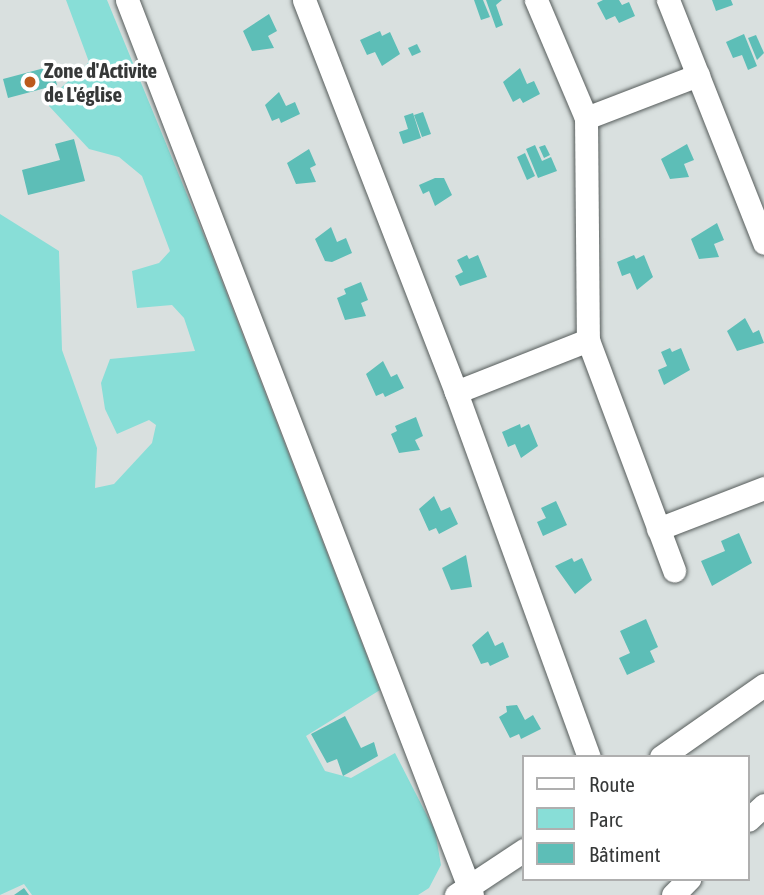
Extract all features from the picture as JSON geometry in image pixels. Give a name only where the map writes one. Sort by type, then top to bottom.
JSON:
[{"type":"street","points":[[127,0],[465,892],[522,851]]},
{"type":"street","points":[[304,0],[456,392],[588,755]]},
{"type":"street","points":[[536,0],[586,118],[588,340],[674,570]]},
{"type":"street","points":[[668,0],[764,243]]},
{"type":"street","points":[[586,118],[698,75]]},
{"type":"street","points":[[456,392],[588,340]]},
{"type":"street","points":[[658,529],[764,488]]},
{"type":"street","points":[[664,755],[764,685]]},
{"type":"street","points":[[750,818],[764,804]]},
{"type":"street","points":[[673,895],[687,881]]},
{"type":"green space","points":[[66,0],[107,0],[209,248],[380,690],[306,736],[325,771],[351,778],[395,753],[435,831],[441,865],[429,888],[418,895],[32,895],[24,884],[0,895],[0,214],[59,251],[62,350],[97,448],[95,488],[114,484],[152,443],[156,425],[149,420],[117,434],[105,409],[101,383],[110,359],[195,351],[184,318],[172,305],[137,308],[132,271],[159,263],[170,251],[142,176],[119,157],[89,149],[49,106],[50,98],[89,62]]},
{"type":"building","points":[[474,0],[483,0],[490,17],[481,20]]},
{"type":"building","points":[[486,0],[502,0],[496,5],[503,25],[496,28]]},
{"type":"building","points":[[603,0],[619,0],[622,5],[629,2],[635,16],[619,23],[615,16],[606,20],[597,3]]},
{"type":"building","points":[[712,0],[731,0],[733,5],[716,11]]},
{"type":"building","points":[[269,14],[277,31],[268,36],[274,48],[252,51],[243,31]]},
{"type":"building","points":[[380,31],[382,36],[390,32],[400,54],[382,66],[375,52],[367,55],[360,40]]},
{"type":"building","points":[[744,34],[757,66],[748,70],[742,55],[733,58],[726,42]]},
{"type":"building","points":[[756,35],[764,53],[757,60],[748,38]]},
{"type":"building","points":[[417,44],[421,52],[412,56],[408,48]]},
{"type":"building","name":"Zone d'Activite de L'église","points":[[52,66],[57,85],[8,98],[3,79]]},
{"type":"building","points":[[520,68],[527,84],[534,81],[540,94],[523,103],[520,98],[513,102],[503,82]]},
{"type":"building","points":[[279,92],[286,106],[295,102],[300,114],[281,123],[279,118],[272,121],[265,105]]},
{"type":"building","points":[[423,112],[431,134],[422,137],[414,115]]},
{"type":"building","points":[[413,113],[421,138],[403,144],[399,132],[408,129],[404,116]]},
{"type":"building","points":[[74,139],[85,181],[28,195],[22,170],[60,160],[55,144]]},
{"type":"building","points":[[687,144],[694,160],[684,164],[689,177],[670,179],[661,159]]},
{"type":"building","points":[[535,145],[542,161],[551,157],[557,171],[538,178],[526,149]]},
{"type":"building","points":[[545,145],[550,155],[544,158],[539,147]]},
{"type":"building","points":[[309,149],[316,165],[310,168],[316,182],[296,184],[287,163]]},
{"type":"building","points":[[525,153],[535,176],[527,180],[517,157]]},
{"type":"building","points":[[435,178],[444,178],[452,195],[435,206],[429,191],[423,194],[419,185]]},
{"type":"building","points":[[717,223],[724,240],[714,244],[719,257],[699,259],[691,239]]},
{"type":"building","points":[[331,227],[337,242],[346,238],[352,253],[332,262],[325,261],[315,239]]},
{"type":"building","points":[[467,255],[469,259],[478,255],[487,277],[460,286],[455,276],[463,272],[457,260]]},
{"type":"building","points":[[634,255],[636,259],[644,255],[653,277],[637,290],[630,273],[622,276],[617,262]]},
{"type":"building","points":[[361,282],[368,300],[361,303],[366,316],[345,320],[337,298],[346,294],[344,289]]},
{"type":"building","points":[[745,318],[753,333],[759,330],[764,343],[737,351],[727,331]]},
{"type":"building","points":[[670,348],[672,352],[681,348],[690,370],[664,385],[658,370],[667,366],[661,352]]},
{"type":"building","points":[[383,361],[391,377],[397,374],[404,388],[385,397],[383,393],[376,396],[366,374]]},
{"type":"building","points":[[416,417],[423,436],[415,440],[420,450],[399,453],[391,434],[397,431],[395,426]]},
{"type":"building","points":[[520,424],[521,428],[529,424],[538,446],[521,458],[515,444],[508,447],[502,432]]},
{"type":"building","points":[[434,496],[441,511],[450,507],[458,524],[439,534],[436,528],[429,531],[419,509]]},
{"type":"building","points":[[556,501],[567,525],[543,536],[537,522],[546,518],[541,508]]},
{"type":"building","points":[[739,533],[752,563],[712,586],[701,561],[725,551],[721,541]]},
{"type":"building","points":[[466,555],[472,587],[451,590],[442,568]]},
{"type":"building","points":[[572,558],[574,562],[582,558],[592,580],[575,594],[555,566]]},
{"type":"building","points":[[646,619],[658,647],[650,651],[655,662],[627,675],[619,658],[630,653],[620,631]]},
{"type":"building","points":[[488,631],[495,646],[503,642],[509,657],[490,666],[488,662],[481,664],[472,645]]},
{"type":"building","points":[[517,705],[525,720],[533,715],[541,729],[521,739],[519,734],[510,738],[499,717],[507,712],[506,706]]},
{"type":"building","points":[[345,716],[361,748],[374,742],[378,756],[343,776],[337,759],[327,763],[311,734]]},
{"type":"building","points":[[24,888],[29,895],[14,895]]},
{"type":"place","name":"Zone d'Activite de L'église","points":[[30,82]]}]
